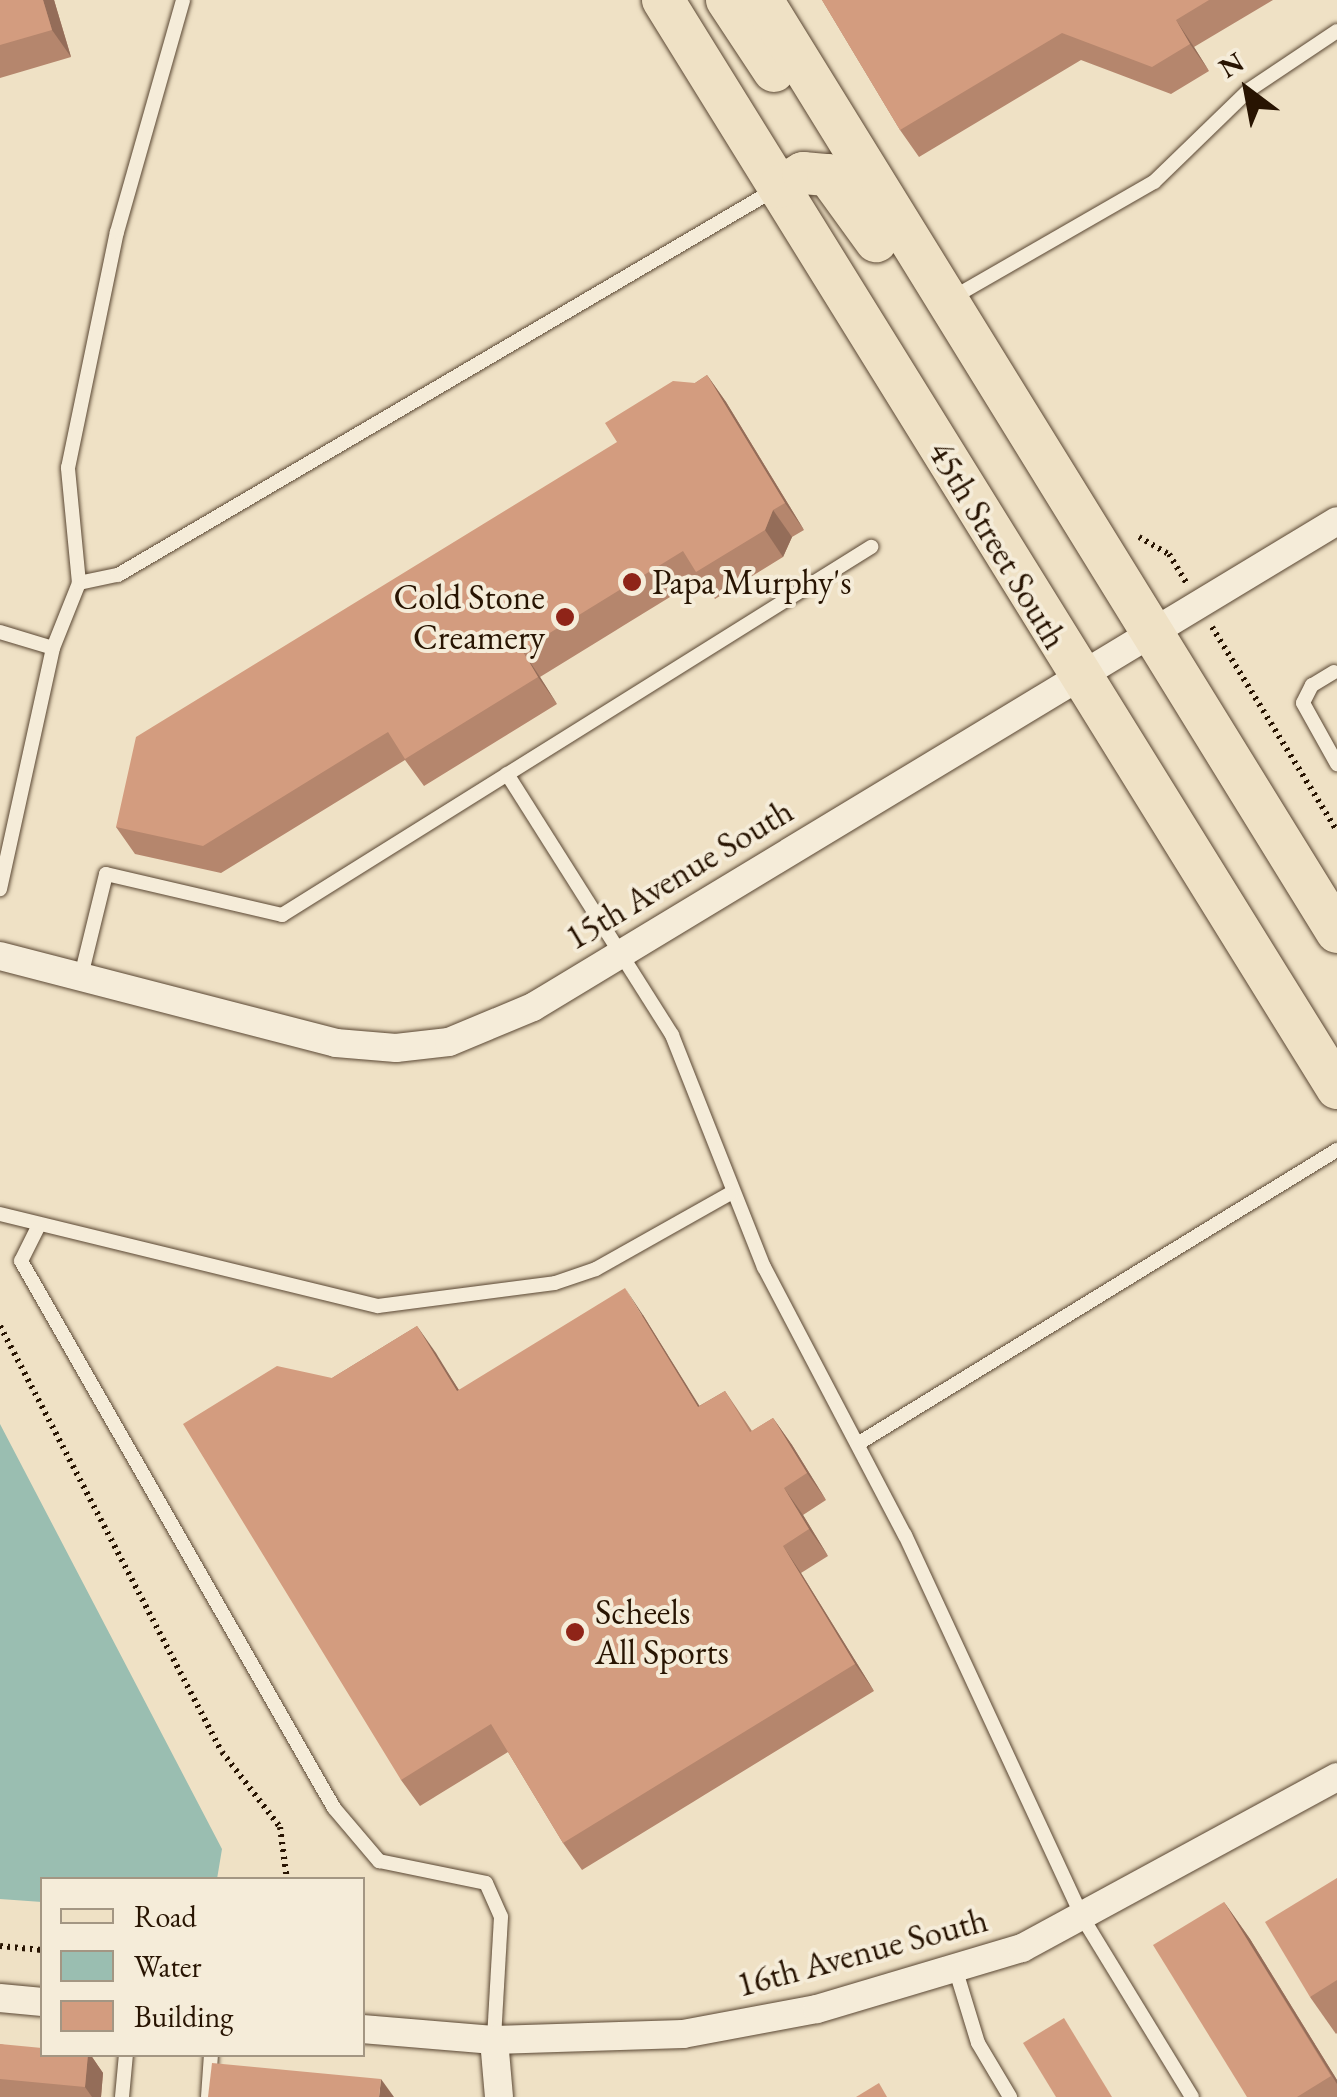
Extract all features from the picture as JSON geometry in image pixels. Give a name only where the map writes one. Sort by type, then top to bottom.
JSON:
[{"type":"main road","name":"45th Street South","points":[[663,0],[1077,675],[1337,1088]]},
{"type":"main road","points":[[727,0],[789,92],[839,126]]},
{"type":"main road","points":[[762,0],[1337,932]]},
{"type":"main road","points":[[779,188],[803,173],[828,175],[849,196],[907,292],[944,332],[979,353]]},
{"type":"street","name":"15th Avenue South","points":[[0,956],[336,1044],[396,1048],[449,1042],[532,1007],[1337,521]]},
{"type":"street","name":"16th Avenue South","points":[[365,2029],[494,2040],[683,2034],[817,2010],[956,1971],[1084,1920],[1337,1777]]},
{"type":"street","points":[[0,1998],[40,2002]]},
{"type":"street","points":[[494,2040],[499,2097]]},
{"type":"lane","points":[[0,889],[54,648],[79,583],[68,468],[116,232],[183,0]]},
{"type":"lane","points":[[947,301],[1154,182],[1249,90],[1337,31]]},
{"type":"lane","points":[[79,583],[118,575],[779,188]]},
{"type":"lane","points":[[81,976],[106,874],[282,914],[871,547]]},
{"type":"lane","points":[[0,632],[54,648]]},
{"type":"lane","points":[[1334,672],[1312,686],[1303,703],[1337,764]]},
{"type":"lane","points":[[507,774],[672,1036],[731,1193],[859,1444],[1084,1920],[1192,2097]]},
{"type":"lane","points":[[859,1444],[1337,1150]]},
{"type":"lane","points":[[0,1214],[378,1306],[555,1283],[596,1269],[731,1193]]},
{"type":"lane","points":[[39,1225],[21,1260],[334,1808],[379,1861],[486,1883],[501,1917],[494,2040]]},
{"type":"lane","points":[[956,1971],[978,2043],[1010,2097]]},
{"type":"lane","points":[[122,2097],[126,2057]]},
{"type":"lane","points":[[208,2097],[211,2057]]},
{"type":"path","points":[[1230,656],[1337,831]]},
{"type":"path","points":[[0,1326],[222,1752],[280,1827],[287,1877]]},
{"type":"path","points":[[0,1946],[40,1950]]},
{"type":"water","points":[[0,1424],[222,1849],[217,1877],[40,1877],[40,1902],[0,1899]]},
{"type":"building","points":[[0,0],[43,0],[52,30],[0,45]]},
{"type":"building","points":[[822,0],[1209,0],[1176,20],[1190,44],[1152,67],[1062,33],[900,130]]},
{"type":"building","points":[[707,375],[785,503],[773,510],[765,530],[696,572],[683,551],[522,650],[538,677],[405,759],[388,732],[203,846],[116,827],[136,737],[617,442],[605,423],[673,381],[695,383]]},
{"type":"building","name":"Scheels All Sports","points":[[625,1288],[698,1407],[725,1391],[750,1432],[773,1418],[807,1473],[784,1488],[809,1529],[783,1546],[855,1664],[563,1843],[491,1724],[401,1780],[183,1424],[277,1366],[332,1378],[417,1326],[457,1391]]},
{"type":"building","points":[[1337,1878],[1337,1980],[1310,1997],[1265,1922]]},
{"type":"building","points":[[1224,1902],[1331,2076],[1297,2097],[1247,2097],[1153,1945]]},
{"type":"building","points":[[1064,2018],[1112,2097],[1056,2097],[1023,2043]]},
{"type":"building","points":[[0,2044],[40,2048],[40,2057],[88,2057],[85,2087],[0,2079]]},
{"type":"building","points":[[212,2063],[381,2079],[379,2097],[208,2097]]},
{"type":"building","points":[[879,2083],[887,2097],[856,2097]]},
{"type":"place","name":"Papa Murphy's","points":[[632,582]]},
{"type":"place","name":"Cold Stone Creamery","points":[[565,617]]},
{"type":"place","name":"Scheels All Sports","points":[[575,1632]]}]
